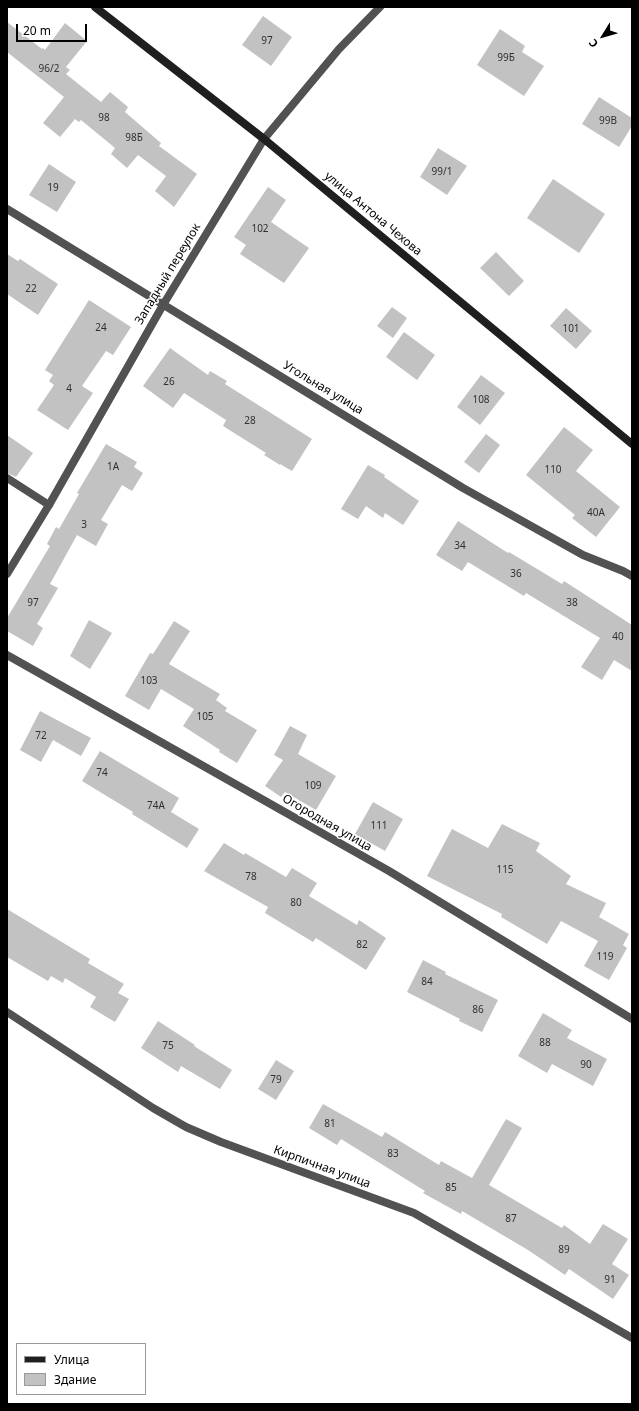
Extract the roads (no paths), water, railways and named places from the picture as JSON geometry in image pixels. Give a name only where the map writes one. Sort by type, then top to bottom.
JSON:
[{"type":"street","name":"улица Антона Чехова","points":[[95,7],[264,138],[632,444]]},
{"type":"street","name":"Западный переулок","points":[[7,574],[49,505],[163,305],[264,138],[339,49],[380,7]]},
{"type":"street","name":"Угольная улица","points":[[7,209],[463,488],[583,555],[632,576]]},
{"type":"street","points":[[7,478],[49,505]]},
{"type":"street","name":"Огородная улица","points":[[7,655],[388,872],[632,1019]]},
{"type":"street","name":"Кирпичная улица","points":[[7,1012],[153,1108],[186,1127],[221,1142],[414,1213],[632,1338]]}]
